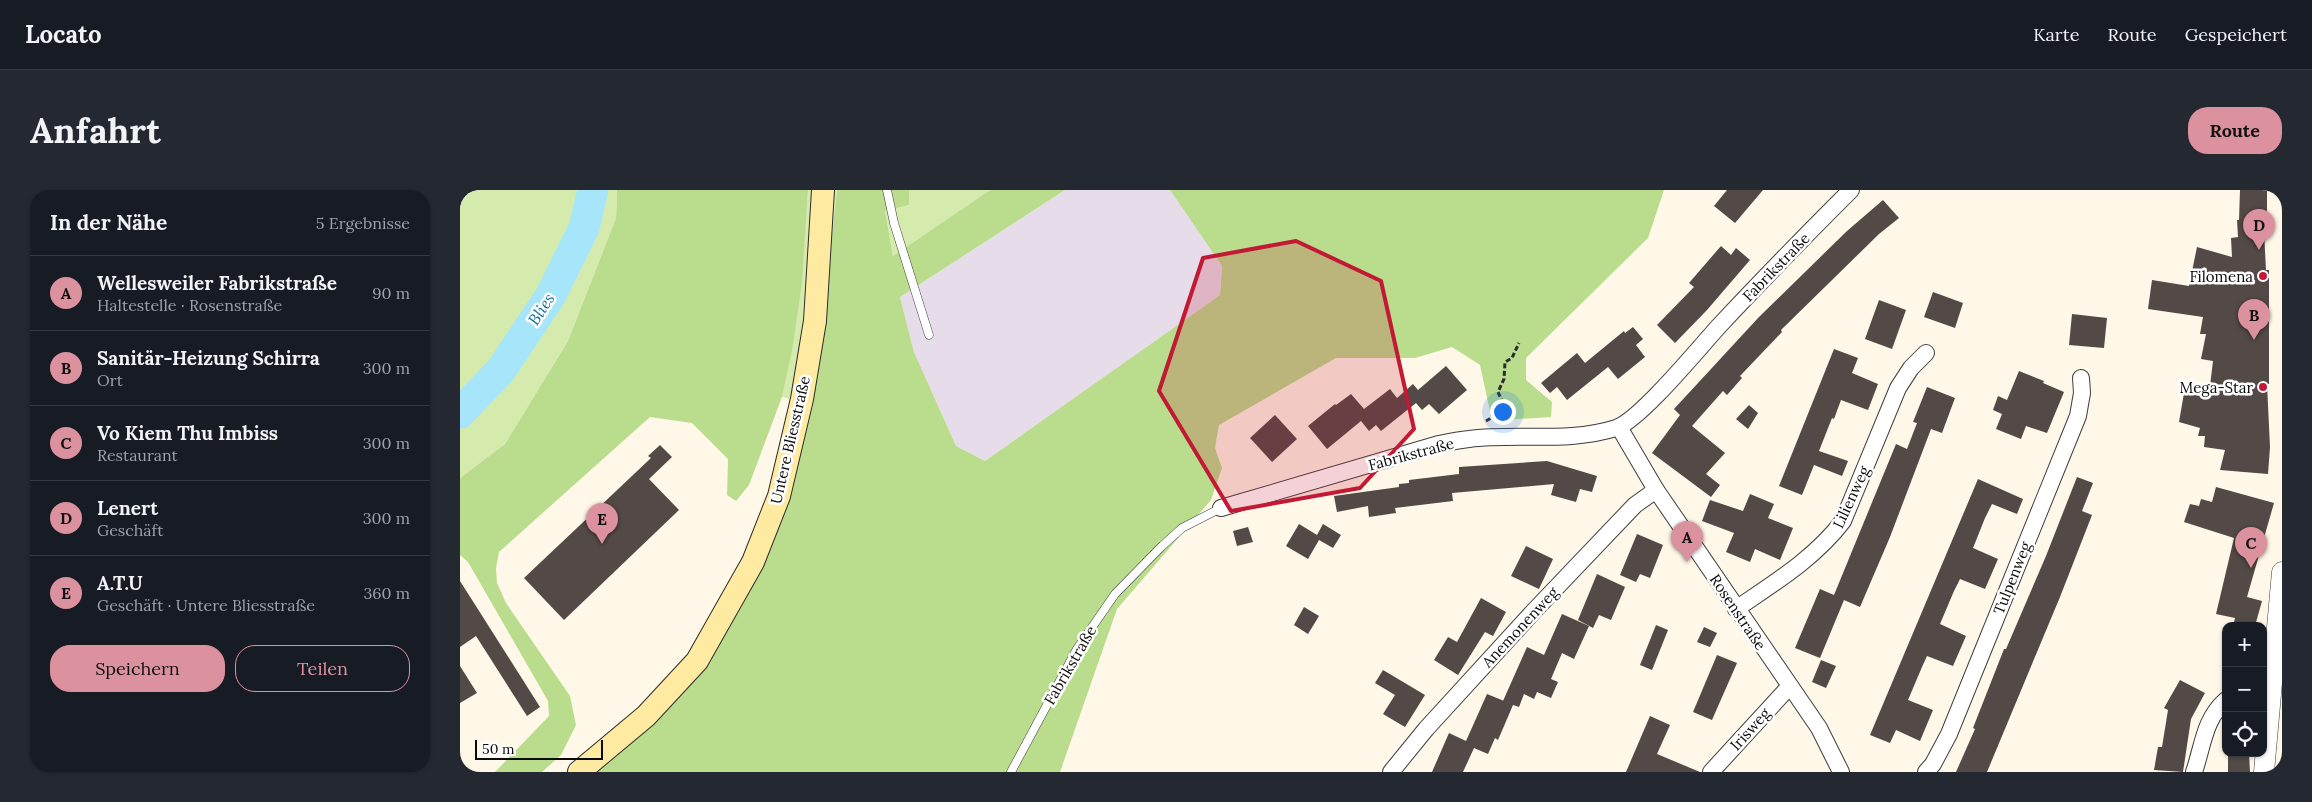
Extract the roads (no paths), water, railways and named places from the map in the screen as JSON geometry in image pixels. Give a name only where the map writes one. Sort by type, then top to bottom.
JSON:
[{"type":"main road","name":"Untere Bliesstraße","points":[[579,772],[646,716],[697,661],[753,562],[779,496],[802,400],[815,320],[823,190]]},
{"type":"street","name":"Fabrikstraße","points":[[1221,508],[1439,444],[1469,438],[1562,436],[1600,432],[1619,427],[1639,411],[1783,258],[1851,190]]},
{"type":"street","name":"Lilienweg","points":[[1736,609],[1813,554],[1830,538],[1843,521],[1898,388],[1911,368],[1926,353]]},
{"type":"street","name":"Tulpenweg","points":[[1926,772],[1933,764],[1949,734],[2078,416],[2082,393],[2081,378]]},
{"type":"street","name":"Rosenstraße","points":[[1619,427],[1656,490],[1788,687],[1819,728],[1841,772]]},
{"type":"street","name":"Anemonenweg","points":[[1391,772],[1426,729],[1533,612],[1635,505],[1656,490]]},
{"type":"street","points":[[2267,697],[2282,572]]},
{"type":"street","name":"Irisweg","points":[[1711,772],[1788,687]]},
{"type":"street","points":[[2194,772],[2202,740],[2215,710],[2222,704]]},
{"type":"street","points":[[2264,772],[2266,712]]},
{"type":"lane","points":[[887,190],[894,223],[929,335]]},
{"type":"lane","name":"Fabrikstraße","points":[[1011,772],[1077,649],[1115,594],[1161,546],[1182,528],[1221,508]]},
{"type":"waterway","name":"Blies","points":[[460,413],[501,370],[551,295],[584,228],[593,190]]},
{"type":"place","name":"Lenert","points":[[2259,250]]},
{"type":"place","name":"Filomena","points":[[2263,276]]},
{"type":"place","name":"Sanitär-Heizung Schirra","points":[[2254,340]]},
{"type":"place","name":"Mega-Star","points":[[2263,387]]},
{"type":"place","name":"A.T.U","points":[[602,544]]},
{"type":"place","name":"Wellesweiler Fabrikstraße","points":[[1687,562]]},
{"type":"place","name":"Vo Kiem Thu Imbiss","points":[[2251,568]]}]
